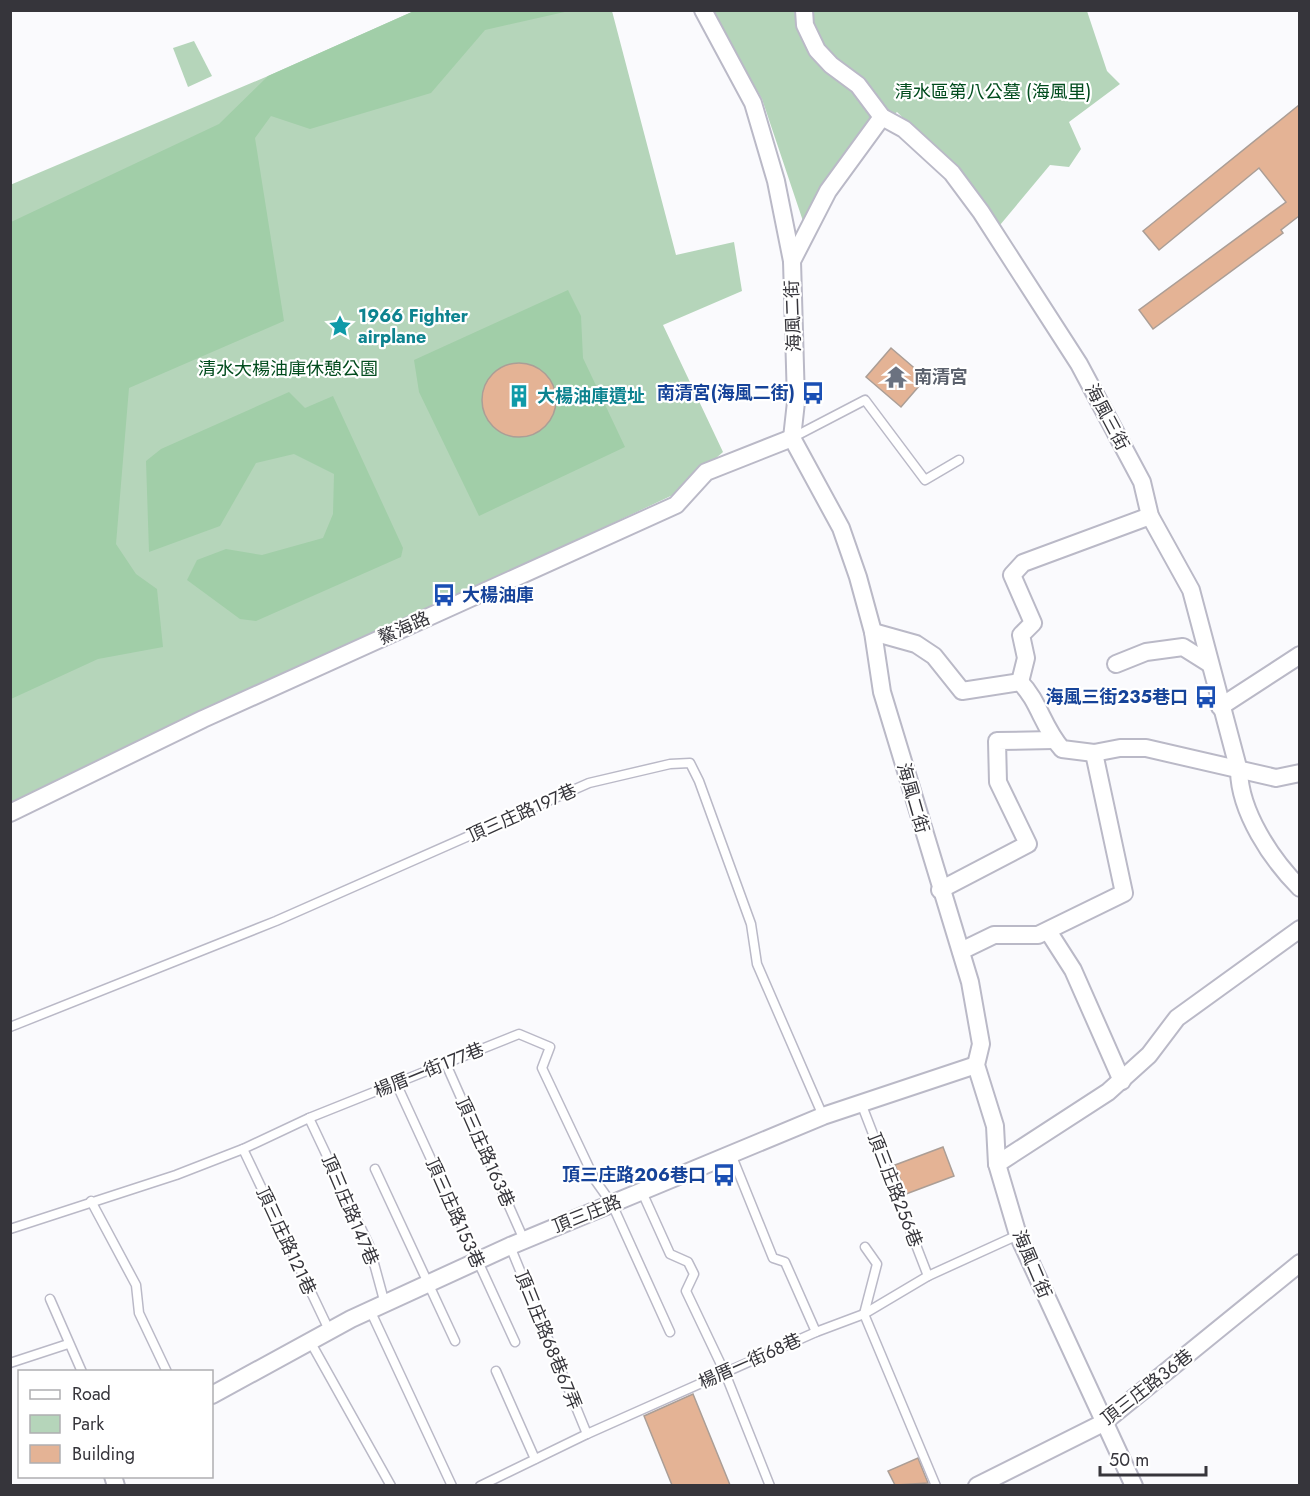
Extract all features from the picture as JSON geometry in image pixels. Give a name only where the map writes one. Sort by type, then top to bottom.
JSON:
[{"type":"street","points":[[703,10],[753,103],[776,182],[792,261]]},
{"type":"street","name":"海風三街","points":[[804,10],[805,25],[817,50],[831,65],[858,85],[882,117],[904,129],[952,173],[981,212],[1079,364],[1142,482],[1150,516],[1191,591],[1239,771],[1239,790],[1270,853],[1299,888]]},
{"type":"street","name":"海風二街","points":[[882,117],[828,191],[792,261],[796,402],[792,438],[841,528],[858,577],[873,632],[882,692],[940,890],[962,951],[981,1044],[976,1065],[995,1126],[997,1164],[1018,1235],[1103,1423],[1134,1485]]},
{"type":"street","name":"鰲海路","points":[[10,813],[203,719],[676,505],[706,472],[792,438]]},
{"type":"street","points":[[1020,682],[1026,658],[1021,634],[1033,623],[1012,575],[1023,563],[1150,516]]},
{"type":"street","points":[[873,632],[916,644],[934,656],[962,691],[1020,682]]},
{"type":"street","points":[[1116,664],[1146,652],[1183,647],[1210,664]]},
{"type":"street","points":[[1220,706],[1299,655]]},
{"type":"street","points":[[1020,682],[1032,693],[1054,740],[1062,749],[1094,753],[1120,748],[1146,748],[1276,778],[1299,772]]},
{"type":"street","points":[[940,890],[1028,844],[998,782],[997,741],[1054,740]]},
{"type":"street","points":[[962,951],[994,935],[1038,935],[1124,893],[1094,753]]},
{"type":"street","points":[[997,1164],[1122,1081],[1149,1055],[1177,1018],[1299,929]]},
{"type":"street","points":[[1048,931],[1073,970],[1122,1081]]},
{"type":"street","name":"頂三庄路","points":[[213,1394],[378,1307],[517,1243],[823,1116],[976,1065]]},
{"type":"street","name":"頂三庄路36巷","points":[[977,1485],[1103,1423],[1299,1263]]},
{"type":"lane","points":[[792,438],[865,400],[925,480],[959,460]]},
{"type":"lane","name":"頂三庄路197巷","points":[[10,1028],[276,921],[590,783],[670,764],[690,763],[699,781],[751,924],[757,964],[823,1116]]},
{"type":"lane","name":"楊厝一街177巷","points":[[10,1229],[176,1175],[243,1149],[309,1118],[519,1034],[550,1047],[543,1068],[595,1180],[612,1204],[669,1332]]},
{"type":"lane","name":"頂三庄路163巷","points":[[446,1064],[517,1243]]},
{"type":"lane","name":"頂三庄路153巷","points":[[396,1083],[515,1342]]},
{"type":"lane","name":"頂三庄路256巷","points":[[861,1103],[928,1276]]},
{"type":"lane","name":"頂三庄路147巷","points":[[309,1118],[369,1245],[378,1307],[452,1485]]},
{"type":"lane","name":"頂三庄路121巷","points":[[243,1149],[330,1332]]},
{"type":"lane","points":[[731,1155],[773,1258],[785,1262],[816,1332]]},
{"type":"lane","points":[[375,1169],[455,1341]]},
{"type":"lane","points":[[642,1192],[670,1254],[688,1262],[694,1274],[686,1291],[725,1373],[770,1485]]},
{"type":"lane","points":[[91,1201],[136,1285],[139,1313],[167,1370]]},
{"type":"lane","name":"楊厝一街68巷","points":[[480,1485],[587,1434],[816,1332],[864,1314],[928,1276],[1018,1235]]},
{"type":"lane","name":"頂三庄路68巷67弄","points":[[517,1243],[587,1434]]},
{"type":"lane","points":[[865,1247],[877,1264],[864,1314],[936,1485]]},
{"type":"lane","points":[[50,1299],[81,1370]]},
{"type":"lane","points":[[311,1343],[391,1485]]},
{"type":"lane","points":[[10,1363],[68,1344]]},
{"type":"lane","points":[[496,1371],[535,1459]]},
{"type":"green space","name":"清水大楊油庫休憩公園","points":[[414,11],[612,11],[676,255],[734,242],[742,291],[663,325],[723,452],[675,494],[11,806],[10,185],[268,76]]},
{"type":"green space","points":[[414,11],[569,11],[485,30],[431,93],[310,129],[271,116],[255,138],[284,321],[129,388],[116,544],[136,574],[157,589],[163,647],[98,659],[11,699],[11,222],[219,124],[268,76]]},
{"type":"green space","name":"清水區第八公墓 (海風里)","points":[[711,11],[1087,11],[1107,71],[1120,84],[1069,122],[1081,149],[1069,167],[1050,165],[1000,225],[967,181],[897,112],[880,127],[809,239],[762,99]]},
{"type":"green space","points":[[194,41],[212,76],[188,87],[173,48]]},
{"type":"green space","points":[[568,290],[581,316],[583,358],[625,447],[479,516],[419,392],[414,360]]},
{"type":"green space","points":[[289,392],[305,408],[333,396],[403,548],[401,557],[256,621],[240,619],[187,580],[197,560],[226,549],[262,555],[323,538],[333,514],[334,474],[294,454],[256,463],[220,526],[149,552],[146,461],[161,449]]},
{"type":"building","points":[[1299,105],[1299,216],[1281,230],[1283,233],[1153,329],[1139,310],[1286,202],[1259,168],[1159,250],[1143,231]]},
{"type":"building","name":"南清宮","points":[[891,348],[926,378],[901,407],[866,377]]},
{"type":"building","name":"大楊油庫遺址","points":[[519,363],[533,366],[545,374],[553,386],[556,400],[553,414],[545,426],[533,434],[519,437],[505,434],[493,426],[485,414],[482,400],[485,386],[493,374],[505,366]]},
{"type":"building","points":[[943,1147],[954,1176],[906,1194],[895,1165]]},
{"type":"building","points":[[693,1394],[730,1485],[672,1485],[644,1416]]},
{"type":"building","points":[[918,1458],[928,1483],[895,1485],[888,1471]]},
{"type":"place","name":"1966 Fighter airplane","points":[[340,326]]},
{"type":"place","name":"南清宮","points":[[896,377]]},
{"type":"place","name":"南清宮(海風二街)","points":[[813,393]]},
{"type":"place","name":"大楊油庫遺址","points":[[519,396]]},
{"type":"place","name":"大楊油庫","points":[[444,595]]},
{"type":"place","name":"海風三街235巷口","points":[[1206,697]]},
{"type":"place","name":"頂三庄路206巷口","points":[[724,1175]]}]
